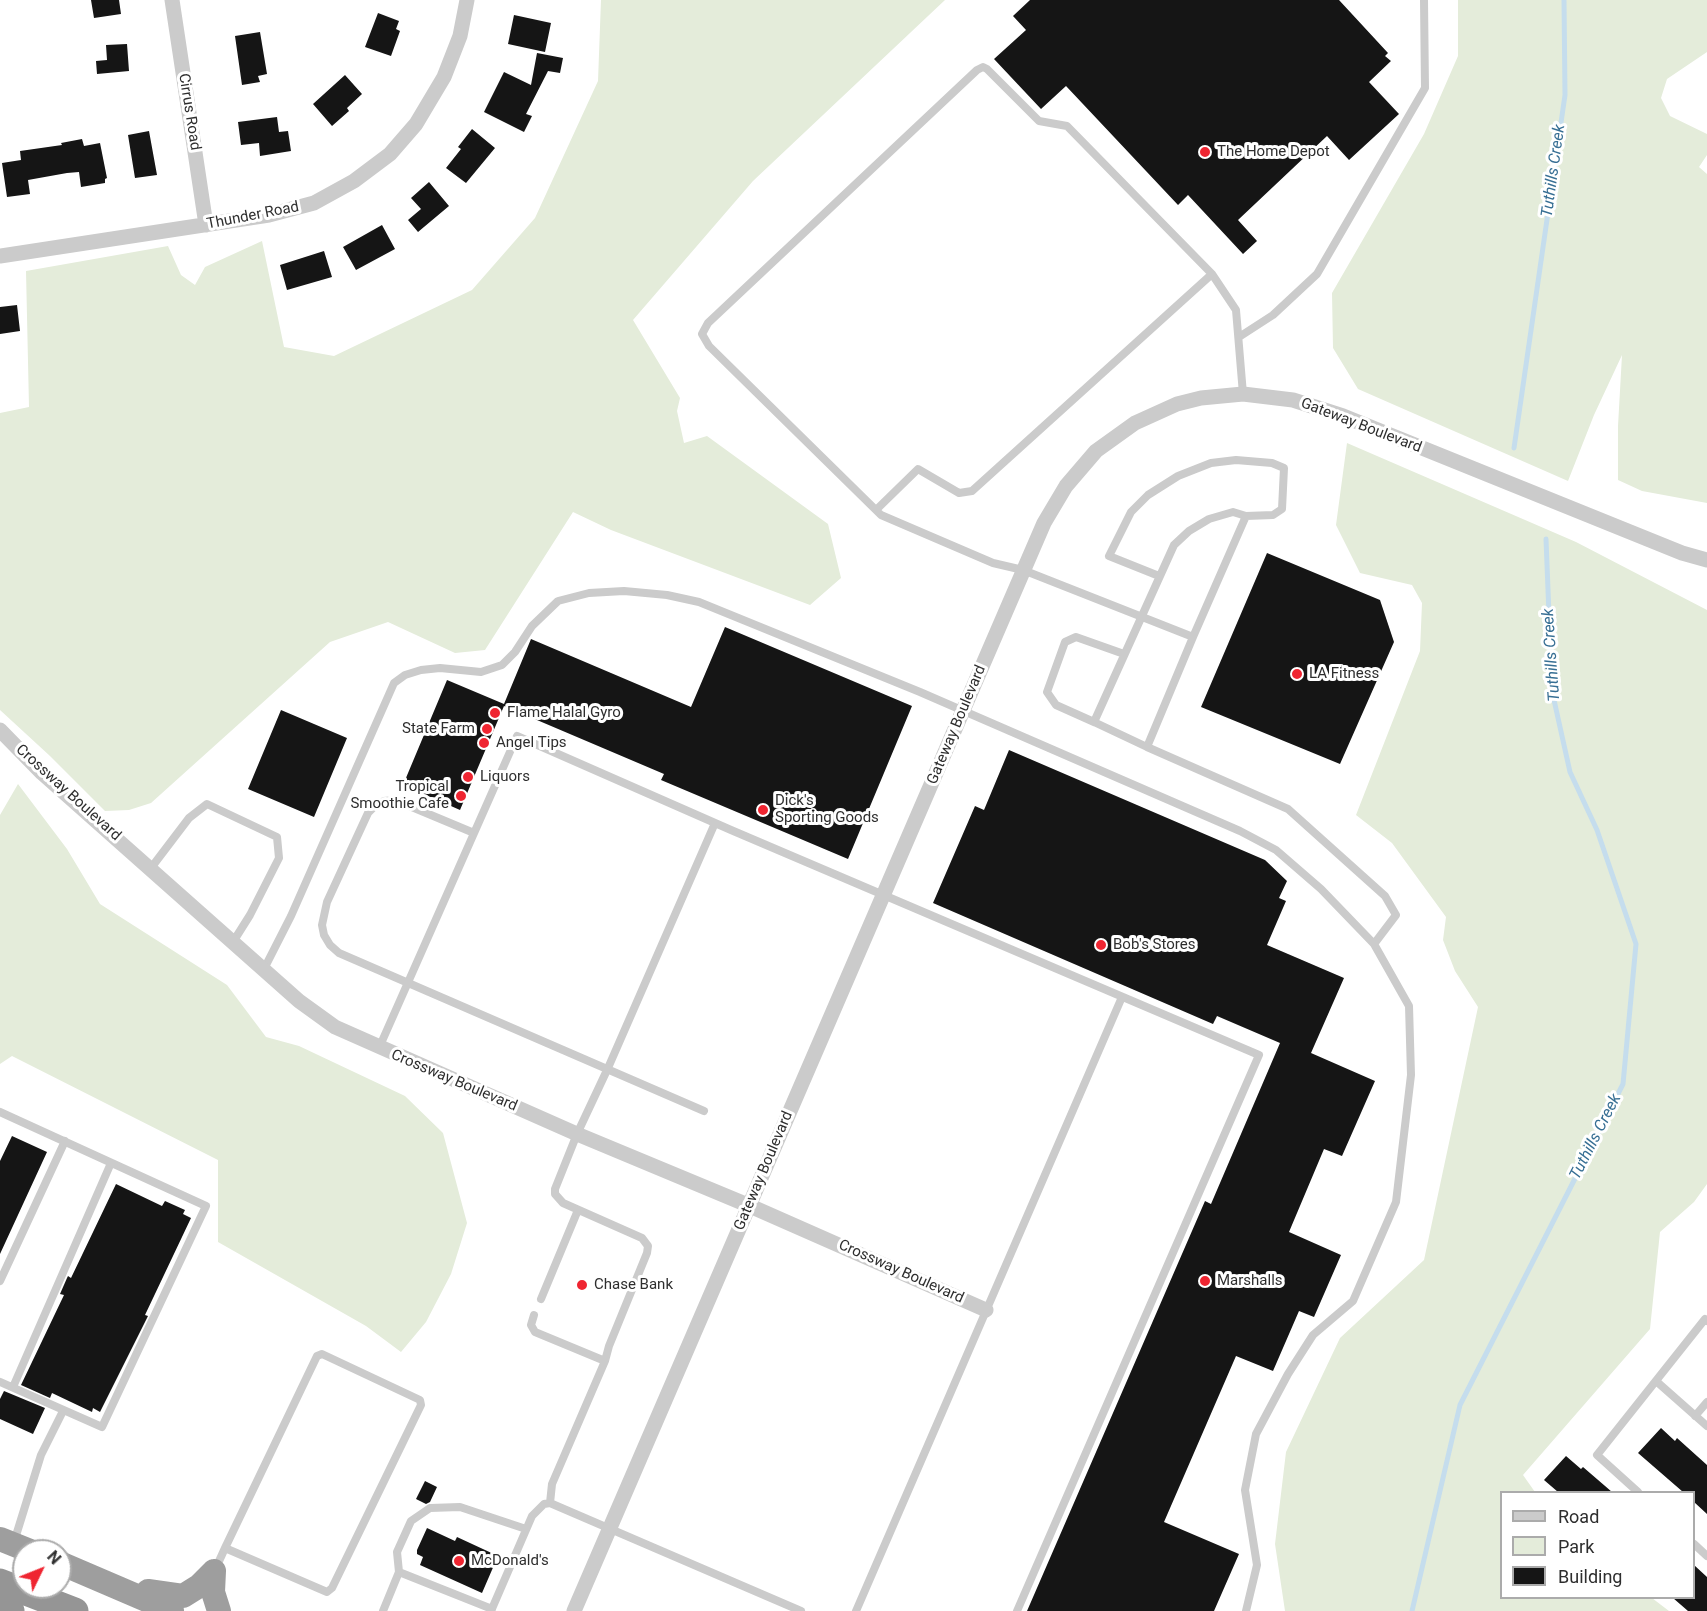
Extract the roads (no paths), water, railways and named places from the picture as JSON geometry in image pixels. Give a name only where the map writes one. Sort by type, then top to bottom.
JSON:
[{"type":"highway","points":[[72,1568],[172,1611]]},
{"type":"highway","points":[[110,1584],[183,1596],[191,1593],[214,1571]]},
{"type":"highway","points":[[214,1571],[213,1592],[219,1611]]},
{"type":"highway","points":[[0,1582],[75,1611]]},
{"type":"highway","points":[[0,1606],[11,1611]]},
{"type":"street","name":"Cirrus Road","points":[[172,0],[206,225]]},
{"type":"street","name":"Thunder Road","points":[[0,256],[269,216],[314,203],[354,181],[390,154],[416,124],[444,77],[460,36],[467,0]]},
{"type":"street","name":"Gateway Boulevard","points":[[574,1611],[1023,570],[1054,504],[1079,469],[1096,451],[1135,423],[1178,404],[1201,398],[1243,394],[1285,399],[1319,408],[1672,549],[1707,560]]},
{"type":"street","name":"Crossway Boulevard","points":[[0,730],[42,773],[324,1021],[379,1048],[750,1206],[986,1310]]},
{"type":"lane","points":[[1239,337],[1273,315],[1317,274],[1425,88],[1424,0]]},
{"type":"lane","points":[[1193,637],[1023,570],[993,563],[881,515],[709,346],[702,334],[708,322],[977,69],[983,67],[1039,122],[1067,126],[1212,274],[1236,310],[1243,394]]},
{"type":"lane","points":[[876,510],[918,469],[959,493],[972,491],[1212,274]]},
{"type":"lane","points":[[1094,722],[1124,654],[1160,576],[1174,545],[1209,519],[1233,512],[1246,516],[1273,515],[1282,509],[1284,468],[1272,464],[1236,460],[1211,463],[1178,476],[1148,495],[1131,512],[1109,556],[1160,576]]},
{"type":"lane","points":[[1147,747],[1246,516]]},
{"type":"lane","points":[[264,969],[291,916],[394,683],[405,675],[421,670],[440,668],[482,672],[502,665],[515,652],[532,626],[558,601],[589,593],[624,591],[667,595],[699,602],[963,711],[1240,831],[1276,850],[1321,888],[1374,944],[1409,1006],[1411,1075],[1396,1202],[1353,1300],[1313,1335],[1288,1374],[1256,1434],[1245,1490],[1257,1565],[1246,1611]]},
{"type":"lane","points":[[1124,654],[1076,637],[1065,642],[1047,692],[1056,705],[1288,809],[1384,896],[1396,915],[1374,944]]},
{"type":"lane","points":[[379,1048],[517,736],[1259,1055],[1017,1611]]},
{"type":"lane","points":[[474,833],[407,803],[395,800],[384,801],[375,806],[368,813],[327,902],[322,924],[324,935],[330,945],[339,953],[704,1111]]},
{"type":"lane","points":[[151,868],[189,818],[207,804],[277,837],[279,858],[250,915],[233,942]]},
{"type":"lane","points":[[550,1503],[552,1484],[605,1361],[648,1246],[642,1238],[558,1200],[555,1194],[577,1134],[715,823]]},
{"type":"lane","points":[[856,1611],[1122,997]]},
{"type":"lane","points":[[0,1112],[206,1206],[102,1427],[0,1382]]},
{"type":"lane","points":[[0,1281],[64,1141]]},
{"type":"lane","points":[[13,1388],[111,1163]]},
{"type":"lane","points":[[541,1299],[578,1210]]},
{"type":"lane","points":[[534,1315],[531,1326],[535,1332],[605,1361]]},
{"type":"lane","points":[[1637,1491],[1597,1455],[1705,1319],[1707,1321]]},
{"type":"lane","points":[[214,1571],[316,1356],[322,1354],[420,1400],[421,1405],[332,1588],[327,1592],[225,1548]]},
{"type":"lane","points":[[1656,1381],[1707,1426]]},
{"type":"lane","points":[[1695,1416],[1707,1402]]},
{"type":"lane","points":[[16,1539],[41,1455],[63,1411]]},
{"type":"lane","points":[[550,1503],[801,1611]]},
{"type":"lane","points":[[399,1572],[491,1610],[526,1529],[537,1510],[550,1503]]},
{"type":"lane","points":[[383,1611],[399,1572],[397,1552],[406,1531],[411,1521],[430,1508],[460,1507],[526,1529]]},
{"type":"lane","points":[[1695,1545],[1707,1556]]},
{"type":"waterway","name":"Tuthills Creek","points":[[1514,448],[1565,95],[1564,0]]},
{"type":"waterway","name":"Tuthills Creek","points":[[1412,1611],[1460,1405],[1623,1084],[1636,944],[1597,830],[1570,772],[1552,691],[1546,539]]},
{"type":"place","name":"The Home Depot","points":[[1205,152]]},
{"type":"place","name":"LA Fitness","points":[[1297,674]]},
{"type":"place","name":"Flame Halal Gyro","points":[[495,713]]},
{"type":"place","name":"State Farm","points":[[487,729]]},
{"type":"place","name":"Angel Tips","points":[[484,743]]},
{"type":"place","name":"Liquors","points":[[468,777]]},
{"type":"place","name":"Tropical Smoothie Cafe","points":[[461,796]]},
{"type":"place","name":"Dick's Sporting Goods","points":[[763,810]]},
{"type":"place","name":"Bob's Stores","points":[[1101,945]]},
{"type":"place","name":"Marshalls","points":[[1205,1281]]},
{"type":"place","name":"Chase Bank","points":[[582,1285]]},
{"type":"place","name":"McDonald's","points":[[459,1561]]}]
